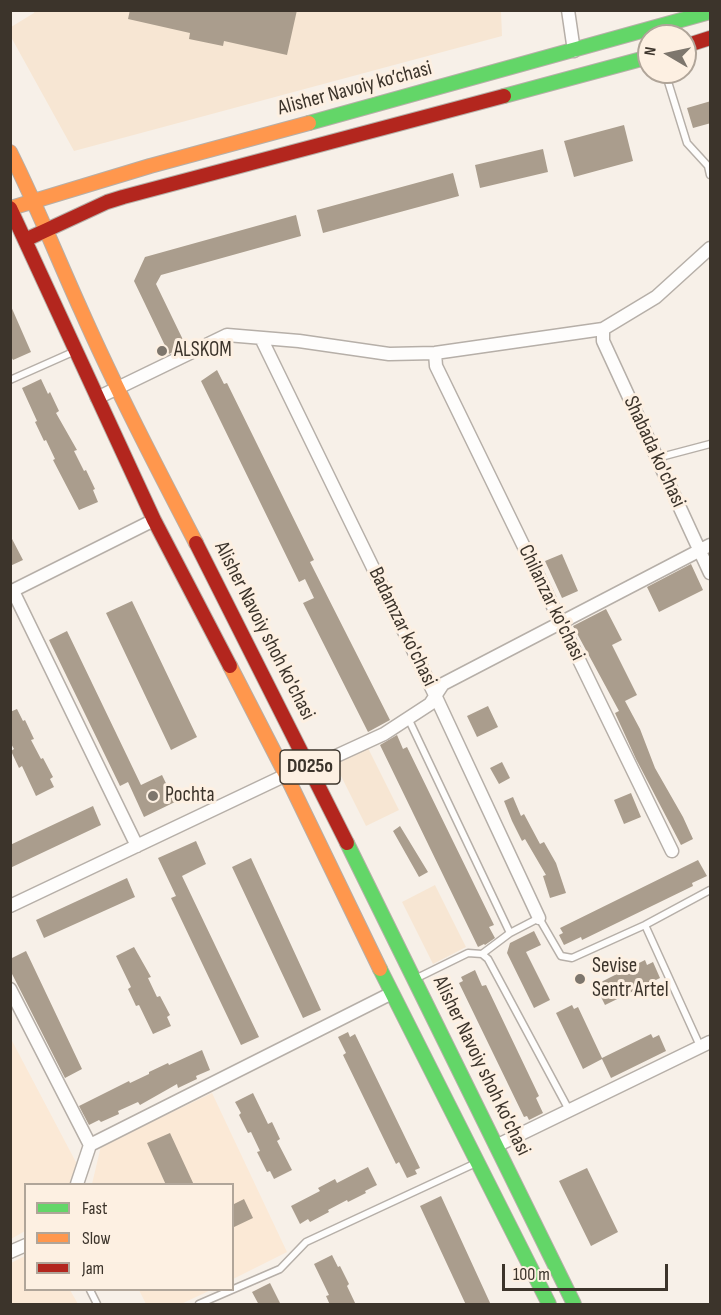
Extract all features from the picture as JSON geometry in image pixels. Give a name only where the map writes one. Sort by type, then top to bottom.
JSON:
[{"type":"main road","name":"Alisher Navoiy ko’chasi","points":[[10,208],[711,12]]},
{"type":"main road","points":[[554,57],[560,81]]},
{"type":"main road","points":[[25,240],[107,202],[123,197],[637,60]]},
{"type":"main road","points":[[283,130],[290,154]]},
{"type":"main road","name":"Alisher Navoiy shoh ko'chasi","points":[[10,152],[34,200],[116,387],[310,768],[574,1305]]},
{"type":"main road","name":"D025o","points":[[10,208],[154,520],[286,774],[392,993],[549,1305]]},
{"type":"street","points":[[568,10],[574,51]]},
{"type":"street","points":[[97,398],[227,335],[389,354],[435,353],[603,329],[656,297],[711,248]]},
{"type":"street","name":"Shabada ko'chasi","points":[[603,329],[603,341],[657,458],[705,548],[711,573]]},
{"type":"street","name":"Badamzar ko'chasi","points":[[261,338],[435,696],[539,918]]},
{"type":"street","name":"Chilanzar ko'chasi","points":[[435,353],[436,366],[672,851]]},
{"type":"street","points":[[137,846],[12,592],[154,520]]},
{"type":"street","points":[[310,768],[384,734],[430,704],[443,684],[705,548]]},
{"type":"street","points":[[10,906],[286,774]]},
{"type":"street","points":[[10,989],[90,1145],[78,1183]]},
{"type":"street","points":[[90,1145],[392,993]]},
{"type":"street","points":[[496,1146],[706,1044]]},
{"type":"street","points":[[10,1252],[24,1246]]},
{"type":"lane","points":[[670,84],[687,143],[708,165],[711,175]]},
{"type":"lane","points":[[10,380],[75,351]]},
{"type":"lane","points":[[657,458],[711,444]]},
{"type":"lane","points":[[408,718],[510,933]]},
{"type":"lane","points":[[482,954],[510,933],[539,918],[561,956],[572,958],[645,925],[711,890]]},
{"type":"lane","points":[[645,925],[706,1044]]},
{"type":"lane","points":[[414,979],[468,953],[482,954],[488,959],[569,1110]]},
{"type":"lane","points":[[234,1289],[280,1269],[306,1242],[477,1163]]},
{"type":"lane","points":[[90,1291],[97,1305]]},
{"type":"lane","points":[[199,1305],[230,1291]]},
{"type":"shaded area","points":[[35,10],[501,11],[502,36],[74,151],[11,37],[11,27],[34,13]]},
{"type":"shaded area","points":[[368,748],[399,810],[366,826],[335,764]]},
{"type":"shaded area","points":[[435,885],[466,947],[433,964],[402,902]]},
{"type":"shaded area","points":[[10,1037],[79,1168],[73,1183],[24,1183],[24,1232],[11,1239]]},
{"type":"shaded area","points":[[212,1093],[287,1252],[234,1278],[234,1183],[92,1183],[101,1146]]},
{"type":"shaded area","points":[[24,1256],[24,1291],[71,1291],[78,1304],[11,1304],[11,1263]]},
{"type":"shaded area","points":[[140,1291],[209,1291],[181,1304],[146,1304]]},
{"type":"building","points":[[130,10],[297,10],[287,55],[224,41],[223,46],[189,39],[190,33],[128,19]]},
{"type":"building","points":[[711,101],[711,123],[693,128],[687,108]]},
{"type":"building","points":[[624,125],[633,161],[574,177],[564,141]]},
{"type":"building","points":[[543,149],[548,172],[480,188],[475,165]]},
{"type":"building","points":[[453,173],[459,196],[323,233],[317,210]]},
{"type":"building","points":[[296,215],[301,236],[161,275],[156,284],[186,346],[169,354],[134,281],[145,257]]},
{"type":"building","points":[[10,304],[31,352],[13,360],[10,355]]},
{"type":"building","points":[[217,370],[224,384],[227,383],[314,560],[310,562],[390,720],[368,732],[303,603],[314,598],[305,579],[299,582],[201,381]]},
{"type":"building","points":[[41,379],[48,394],[50,392],[59,411],[56,413],[95,489],[93,490],[98,502],[79,510],[35,422],[37,421],[22,388]]},
{"type":"building","points":[[10,535],[23,560],[10,566]]},
{"type":"building","points":[[562,554],[578,591],[562,598],[545,561]]},
{"type":"building","points":[[691,564],[703,590],[659,612],[647,587]]},
{"type":"building","points":[[132,601],[197,737],[171,750],[106,613]]},
{"type":"building","points":[[606,609],[622,640],[612,645],[637,695],[625,701],[640,729],[655,768],[693,839],[681,845],[636,759],[615,713],[619,711],[573,626]]},
{"type":"building","points":[[67,631],[141,785],[162,775],[175,802],[144,817],[128,782],[120,786],[49,640]]},
{"type":"building","points":[[488,706],[498,727],[477,737],[467,716]]},
{"type":"building","points":[[17,709],[23,721],[25,720],[34,739],[31,740],[41,759],[43,758],[53,777],[50,779],[54,787],[36,796],[22,766],[19,768],[11,751],[14,749],[10,742],[10,712]]},
{"type":"building","points":[[397,735],[403,749],[407,747],[494,925],[489,927],[495,938],[485,945],[478,947],[380,745]]},
{"type":"building","points":[[502,762],[510,778],[499,784],[490,768]]},
{"type":"building","points":[[631,793],[641,817],[624,824],[614,800]]},
{"type":"building","points":[[513,797],[521,816],[524,814],[540,844],[544,842],[556,863],[566,893],[550,898],[543,876],[546,875],[525,839],[522,841],[504,801]]},
{"type":"building","points":[[93,806],[101,825],[10,868],[10,845]]},
{"type":"building","points":[[400,826],[428,872],[419,877],[393,831]]},
{"type":"building","points":[[196,841],[206,864],[182,876],[259,1037],[241,1045],[171,898],[176,896],[158,858]]},
{"type":"building","points":[[251,858],[321,1010],[303,1018],[232,867]]},
{"type":"building","points":[[698,860],[707,876],[692,883],[693,886],[582,940],[581,937],[564,945],[559,935],[563,933],[560,928]]},
{"type":"building","points":[[127,878],[135,897],[44,938],[36,920]]},
{"type":"building","points":[[534,931],[541,945],[526,952],[550,1000],[534,1008],[507,953],[510,943]]},
{"type":"building","points":[[134,947],[151,977],[148,978],[157,997],[160,996],[170,1015],[167,1017],[171,1026],[153,1034],[139,1005],[136,1006],[128,989],[131,987],[116,956]]},
{"type":"building","points":[[26,951],[82,1069],[65,1078],[10,970],[10,959]]},
{"type":"building","points":[[645,960],[647,965],[653,962],[660,978],[605,1005],[597,989],[601,987],[599,983]]},
{"type":"building","points":[[475,970],[482,986],[486,985],[539,1096],[536,1098],[543,1113],[529,1120],[527,1116],[524,1117],[459,983],[463,981],[461,977]]},
{"type":"building","points":[[572,1005],[574,1009],[578,1007],[602,1058],[651,1034],[653,1038],[659,1035],[666,1051],[611,1078],[602,1059],[583,1069],[556,1013]]},
{"type":"building","points":[[348,1032],[350,1037],[355,1034],[420,1168],[415,1170],[417,1174],[407,1178],[399,1162],[396,1164],[343,1055],[346,1053],[338,1037]]},
{"type":"building","points":[[202,1050],[210,1070],[196,1076],[197,1079],[178,1088],[177,1084],[140,1105],[138,1102],[118,1111],[119,1114],[89,1125],[79,1106],[168,1063],[169,1065]]},
{"type":"building","points":[[253,1093],[268,1124],[272,1122],[280,1139],[277,1141],[292,1170],[274,1179],[270,1171],[267,1172],[257,1152],[260,1151],[251,1132],[248,1133],[235,1102]]},
{"type":"building","points":[[170,1133],[193,1183],[165,1183],[147,1143]]},
{"type":"building","points":[[368,1167],[377,1185],[365,1191],[366,1193],[328,1210],[329,1212],[310,1222],[308,1219],[300,1224],[291,1206],[320,1191],[318,1188],[335,1179],[337,1183]]},
{"type":"building","points":[[587,1168],[618,1232],[591,1246],[559,1181]]},
{"type":"building","points":[[441,1196],[491,1305],[466,1305],[420,1206]]},
{"type":"building","points":[[244,1199],[253,1218],[234,1227],[234,1204]]},
{"type":"building","points":[[332,1255],[349,1284],[347,1286],[356,1305],[330,1305],[326,1296],[329,1295],[314,1264]]},
{"type":"building","points":[[270,1283],[281,1305],[259,1305],[252,1292]]},
{"type":"traffic: fast","points":[[309,123],[710,12]]},
{"type":"traffic: fast","points":[[504,96],[637,60]]},
{"type":"traffic: fast","points":[[347,843],[574,1304]]},
{"type":"traffic: fast","points":[[380,969],[549,1304]]},
{"type":"traffic: slow","points":[[11,208],[150,166],[309,123]]},
{"type":"traffic: slow","points":[[10,152],[108,369],[196,543]]},
{"type":"traffic: slow","points":[[230,666],[286,775],[380,969]]},
{"type":"traffic: jam","points":[[697,42],[710,38]]},
{"type":"traffic: jam","points":[[25,240],[107,202],[123,197],[504,96]]},
{"type":"traffic: jam","points":[[10,208],[154,520],[230,666]]},
{"type":"traffic: jam","points":[[196,543],[347,843]]},
{"type":"place","name":"ALSKOM","points":[[162,351]]},
{"type":"place","name":"Pochta","points":[[153,796]]},
{"type":"place","name":"Sevise Sentr Artel","points":[[580,979]]}]
